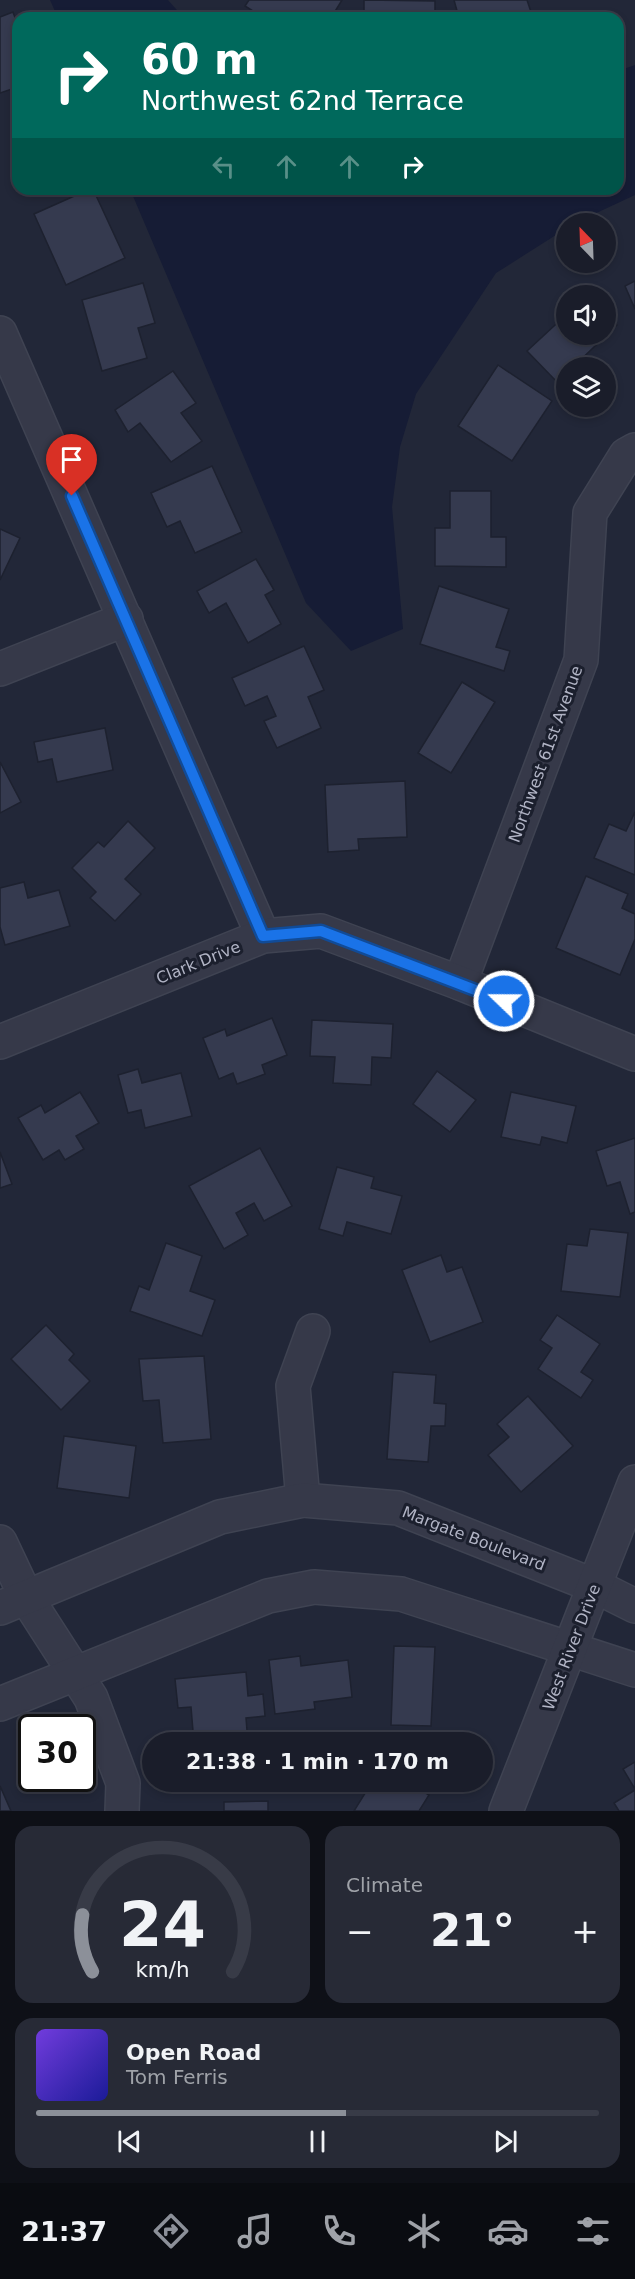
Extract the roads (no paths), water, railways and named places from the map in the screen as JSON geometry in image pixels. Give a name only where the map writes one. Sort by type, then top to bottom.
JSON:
[{"type":"street","points":[[0,333],[263,936]]},
{"type":"street","name":"Northwest 61st Avenue","points":[[460,983],[581,660],[590,513],[631,452]]},
{"type":"street","points":[[0,669],[126,619]]},
{"type":"street","name":"Clark Drive","points":[[0,1042],[263,936],[321,931],[460,983],[635,1054]]},
{"type":"street","points":[[303,1500],[292,1386],[313,1331]]},
{"type":"street","name":"West River Drive","points":[[506,1811],[635,1482]]},
{"type":"street","name":"Margate Boulevard","points":[[13,1603],[220,1517],[303,1500],[398,1508],[595,1586],[635,1606]]},
{"type":"street","points":[[0,1542],[13,1603],[75,1674],[91,1698],[123,1784],[122,1811]]},
{"type":"street","points":[[0,1704],[268,1596],[314,1587],[401,1594],[635,1670]]},
{"type":"water","points":[[50,0],[168,0],[179,12],[55,12]]},
{"type":"water","points":[[635,65],[635,195],[596,213],[556,213],[556,235],[496,273],[416,394],[400,447],[392,507],[403,629],[351,651],[306,603],[133,195],[624,195],[624,69]]}]
